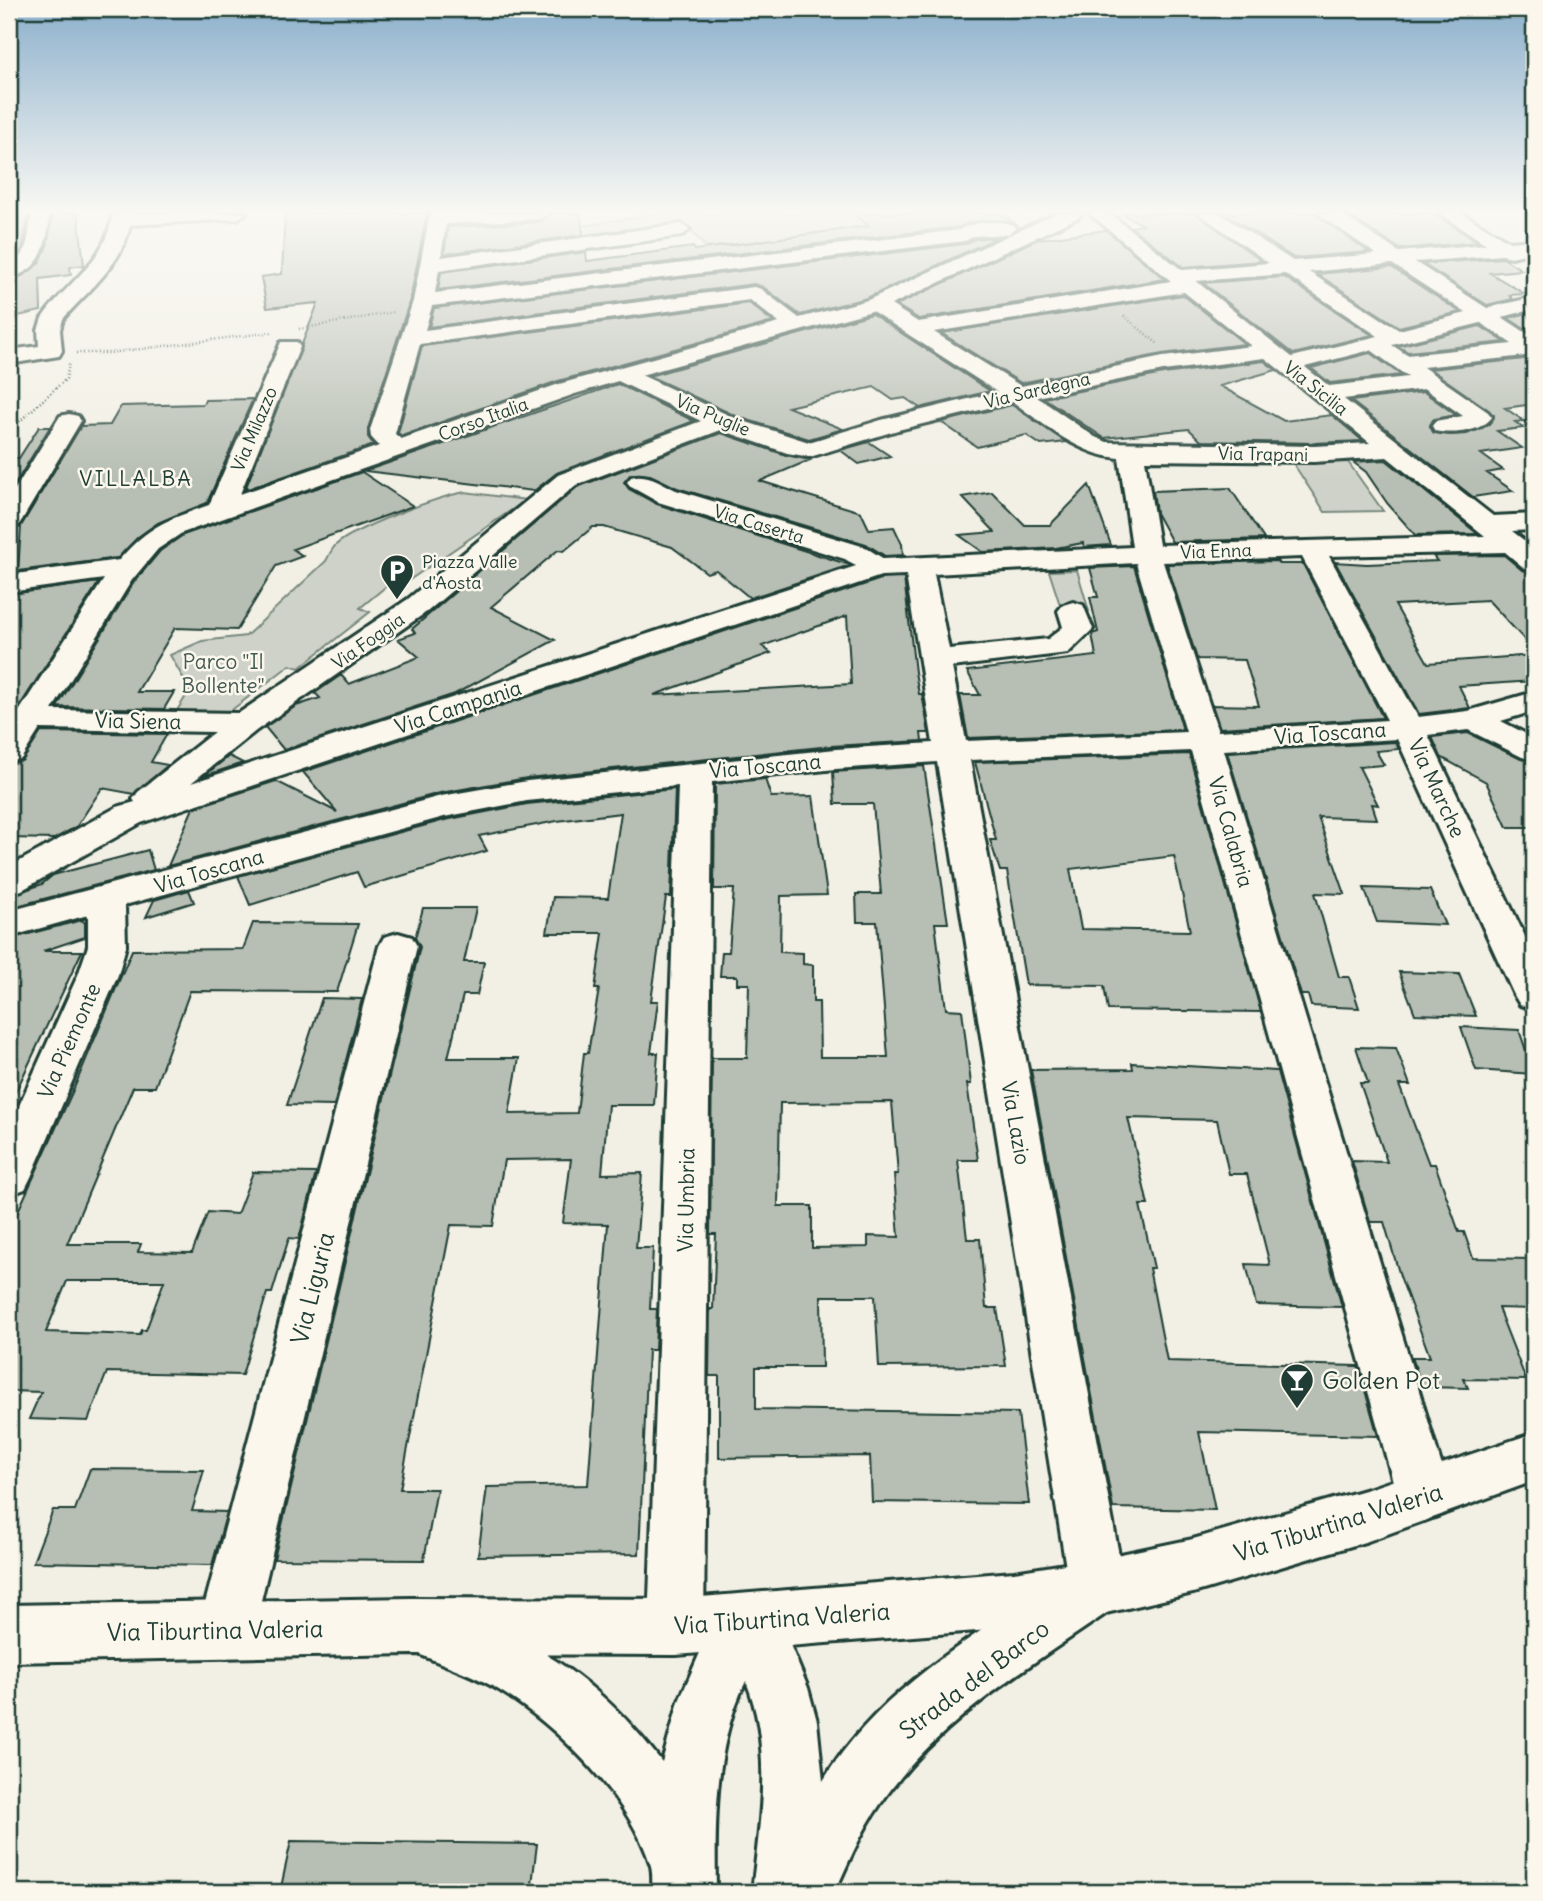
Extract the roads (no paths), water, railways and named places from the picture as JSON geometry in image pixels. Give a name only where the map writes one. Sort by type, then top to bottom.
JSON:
[{"type":"street","points":[[9,357],[51,351],[48,330],[51,322],[69,302]]},
{"type":"street","points":[[399,449],[383,437],[382,430],[422,303],[432,302]]},
{"type":"street","points":[[411,338],[459,334],[691,302]]},
{"type":"street","points":[[765,302],[796,326]]},
{"type":"street","name":"Corso Italia","points":[[9,752],[28,704],[127,567],[148,543],[166,531],[619,373],[880,302]]},
{"type":"street","points":[[912,330],[1080,302]]},
{"type":"street","name":"Via Sicilia","points":[[1208,302],[1534,562]]},
{"type":"street","points":[[1335,302],[1385,340],[1403,362],[1480,417],[1476,421],[1444,426]]},
{"type":"street","points":[[1463,302],[1534,348]]},
{"type":"street","name":"Via Sardegna","points":[[810,450],[890,425],[1017,394],[1178,362],[1277,358],[1385,340],[1534,303]]},
{"type":"street","points":[[875,304],[1090,444],[1109,450],[1131,452]]},
{"type":"street","name":"Via Milazzo","points":[[220,511],[287,336]]},
{"type":"street","points":[[1403,362],[1534,348]]},
{"type":"street","name":"Via Puglie","points":[[619,373],[722,421],[796,449],[810,450]]},
{"type":"street","points":[[1324,394],[1431,381]]},
{"type":"street","points":[[9,520],[69,421]]},
{"type":"street","name":"Via Foggia","points":[[130,815],[246,723],[418,606],[567,480],[722,421]]},
{"type":"street","name":"Via Trapani","points":[[1131,452],[1322,454],[1394,449]]},
{"type":"street","name":"Via Calabria","points":[[1131,452],[1147,554],[1205,741],[1424,1496]]},
{"type":"street","name":"Via Caserta","points":[[640,482],[667,496],[855,552],[878,568]]},
{"type":"street","points":[[1489,524],[1534,522]]},
{"type":"street","name":"Via Enna","points":[[919,566],[1147,554],[1513,544]]},
{"type":"street","name":"Via Marche","points":[[1311,548],[1408,728],[1534,995]]},
{"type":"street","name":"Via Campania","points":[[9,882],[130,815],[878,568],[919,566]]},
{"type":"street","name":"Via Lazio","points":[[919,566],[1097,1587]]},
{"type":"street","points":[[9,583],[127,567]]},
{"type":"street","points":[[936,659],[1057,647],[1078,629],[1073,611]]},
{"type":"street","name":"Via Toscana","points":[[9,924],[472,800],[545,789],[695,772],[951,751],[1205,741],[1408,728],[1472,720],[1534,701]]},
{"type":"street","name":"Via Siena","points":[[28,704],[246,723]]},
{"type":"street","points":[[1472,720],[1534,750]]},
{"type":"street","name":"Via Umbria","points":[[676,1626],[695,772]]},
{"type":"street","name":"Via Piemonte","points":[[9,1177],[98,975],[107,946],[106,900]]},
{"type":"street","name":"Via Liguria","points":[[226,1630],[398,946]]},
{"type":"street","name":"Via Tiburtina Valeria","points":[[9,1634],[411,1626],[676,1626],[747,1623],[1014,1600],[1097,1587],[1233,1555],[1424,1496],[1534,1457]]},
{"type":"street","name":"Strada del Barco","points":[[803,1892],[835,1821],[858,1783],[888,1746],[947,1693],[1097,1587]]},
{"type":"street","points":[[684,1880],[686,1809],[693,1759],[704,1714],[719,1675],[747,1623],[764,1649],[774,1674],[792,1745],[794,1821],[784,1892]]},
{"type":"street","points":[[411,1626],[462,1642],[498,1658],[540,1683],[579,1713],[610,1742],[639,1778],[666,1822],[684,1880]]},
{"type":"place","name":"Piazza Valle d'Aosta","points":[[397,601]]},
{"type":"place","name":"Golden Pot","points":[[1297,1410]]},
{"type":"district","name":"VILLALBA","points":[[136,478]]},
{"type":"park label","name":"Parco \"Il Bollente\"","points":[[223,673]]}]
